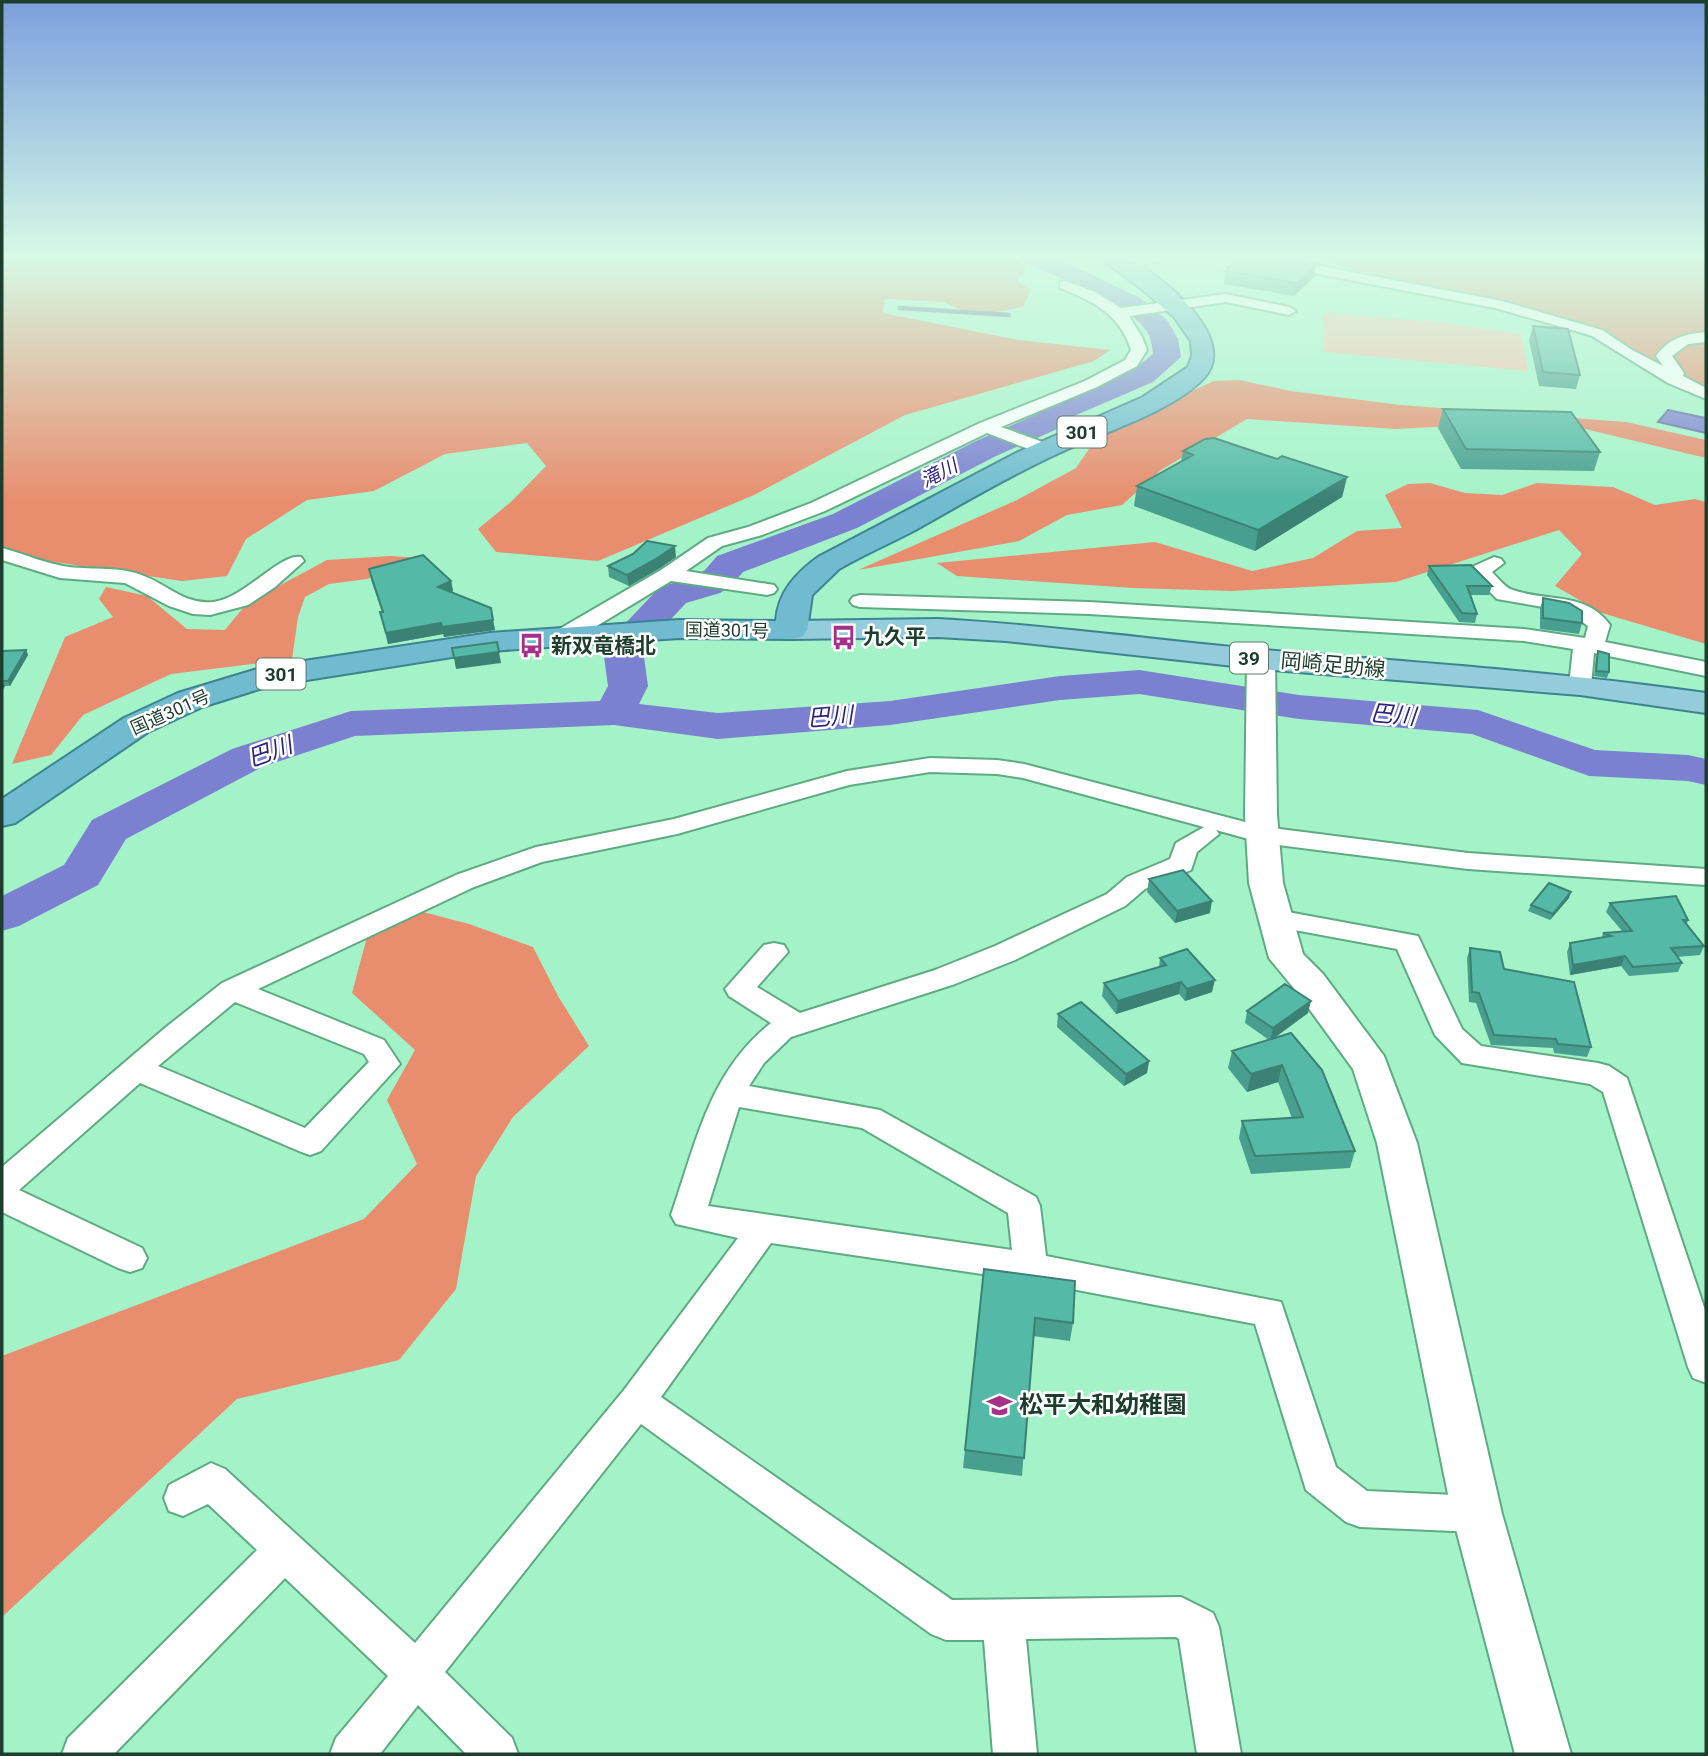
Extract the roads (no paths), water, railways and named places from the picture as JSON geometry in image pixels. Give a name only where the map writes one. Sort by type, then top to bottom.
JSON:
[{"type":"highway","name":"国道301号","points":[[2,816],[136,725],[190,700],[264,677],[490,642],[678,629],[791,630],[792,605],[798,592],[824,568],[848,552],[1045,449],[1167,393],[1200,370],[1205,355],[1198,338]]},
{"type":"main road","name":"岡崎足助線","points":[[791,630],[938,628],[1006,632],[1134,645],[1260,667],[1580,684],[1706,703]]},
{"type":"street","points":[[580,634],[676,576],[715,542],[755,531],[818,507],[986,427],[1091,384],[1131,363],[1139,350],[1136,338]]},
{"type":"street","points":[[1605,338],[1674,380],[1706,394]]},
{"type":"street","points":[[1674,380],[1676,373],[1664,356],[1671,345],[1680,340],[1698,338]]},
{"type":"street","points":[[986,427],[1045,449]]},
{"type":"street","points":[[2,554],[71,574],[118,575],[135,579],[176,603],[197,610],[236,605],[294,561]]},
{"type":"street","points":[[1494,563],[1479,570],[1499,593],[1572,606],[1585,612],[1599,625],[1589,645],[1580,684]]},
{"type":"street","points":[[676,576],[768,589]]},
{"type":"street","points":[[860,601],[997,603],[1524,635],[1589,645],[1706,669]]},
{"type":"street","points":[[1133,611],[1134,645]]},
{"type":"street","points":[[1260,667],[1262,825],[1266,883],[1287,958],[1310,983],[1371,1066],[1397,1143],[1477,1514],[1544,1754]]},
{"type":"street","points":[[2,1186],[136,1069],[232,990],[465,881],[537,855],[677,826],[847,778],[885,771],[930,765],[997,767],[1262,825],[1468,861],[1706,877]]},
{"type":"street","points":[[1206,834],[1185,849],[1182,864],[1136,883],[1116,900],[1005,953],[945,977],[781,1030],[753,1055],[728,1094],[688,1215],[763,1229],[1030,1267],[1269,1312],[1320,1478],[1360,1509],[1477,1514]]},
{"type":"street","points":[[1277,919],[1408,942],[1450,1035],[1473,1055],[1598,1074],[1616,1086],[1706,1367]]},
{"type":"street","points":[[774,952],[738,989],[797,1025]]},
{"type":"street","points":[[136,1069],[310,1143],[385,1064],[374,1047],[232,990]]},
{"type":"street","points":[[728,1094],[869,1118],[1024,1206],[1030,1267]]},
{"type":"street","points":[[2,1197],[130,1258]]},
{"type":"street","points":[[352,1754],[638,1401],[763,1229]]},
{"type":"street","points":[[638,1401],[946,1620],[1181,1617],[1198,1627],[1219,1754]]},
{"type":"street","points":[[183,1498],[211,1481],[417,1674],[496,1754]]},
{"type":"street","points":[[84,1754],[285,1550]]},
{"type":"street","points":[[1003,1620],[1016,1754]]},
{"type":"water","points":[[1668,410],[1706,418],[1706,433],[1658,422]]},
{"type":"waterway","name":"滝川","points":[[614,713],[628,686],[624,657],[630,641],[673,595],[707,585],[718,578],[730,564],[845,521],[985,449],[1044,423],[1063,410],[1143,376],[1167,357],[1163,338]]},
{"type":"waterway","name":"巴川","points":[[614,713],[718,726],[890,713],[1060,688],[1139,682],[1299,707],[1478,722],[1589,763],[1688,768],[1706,772]]},
{"type":"waterway","name":"巴川","points":[[2,915],[81,875],[108,830],[247,758],[351,724],[614,713]]},
{"type":"place","name":"九久平","points":[[843,637]]},
{"type":"place","name":"新双竜橋北","points":[[531,646]]},
{"type":"place","name":"松平大和幼稚園","points":[[999,1405]]}]
